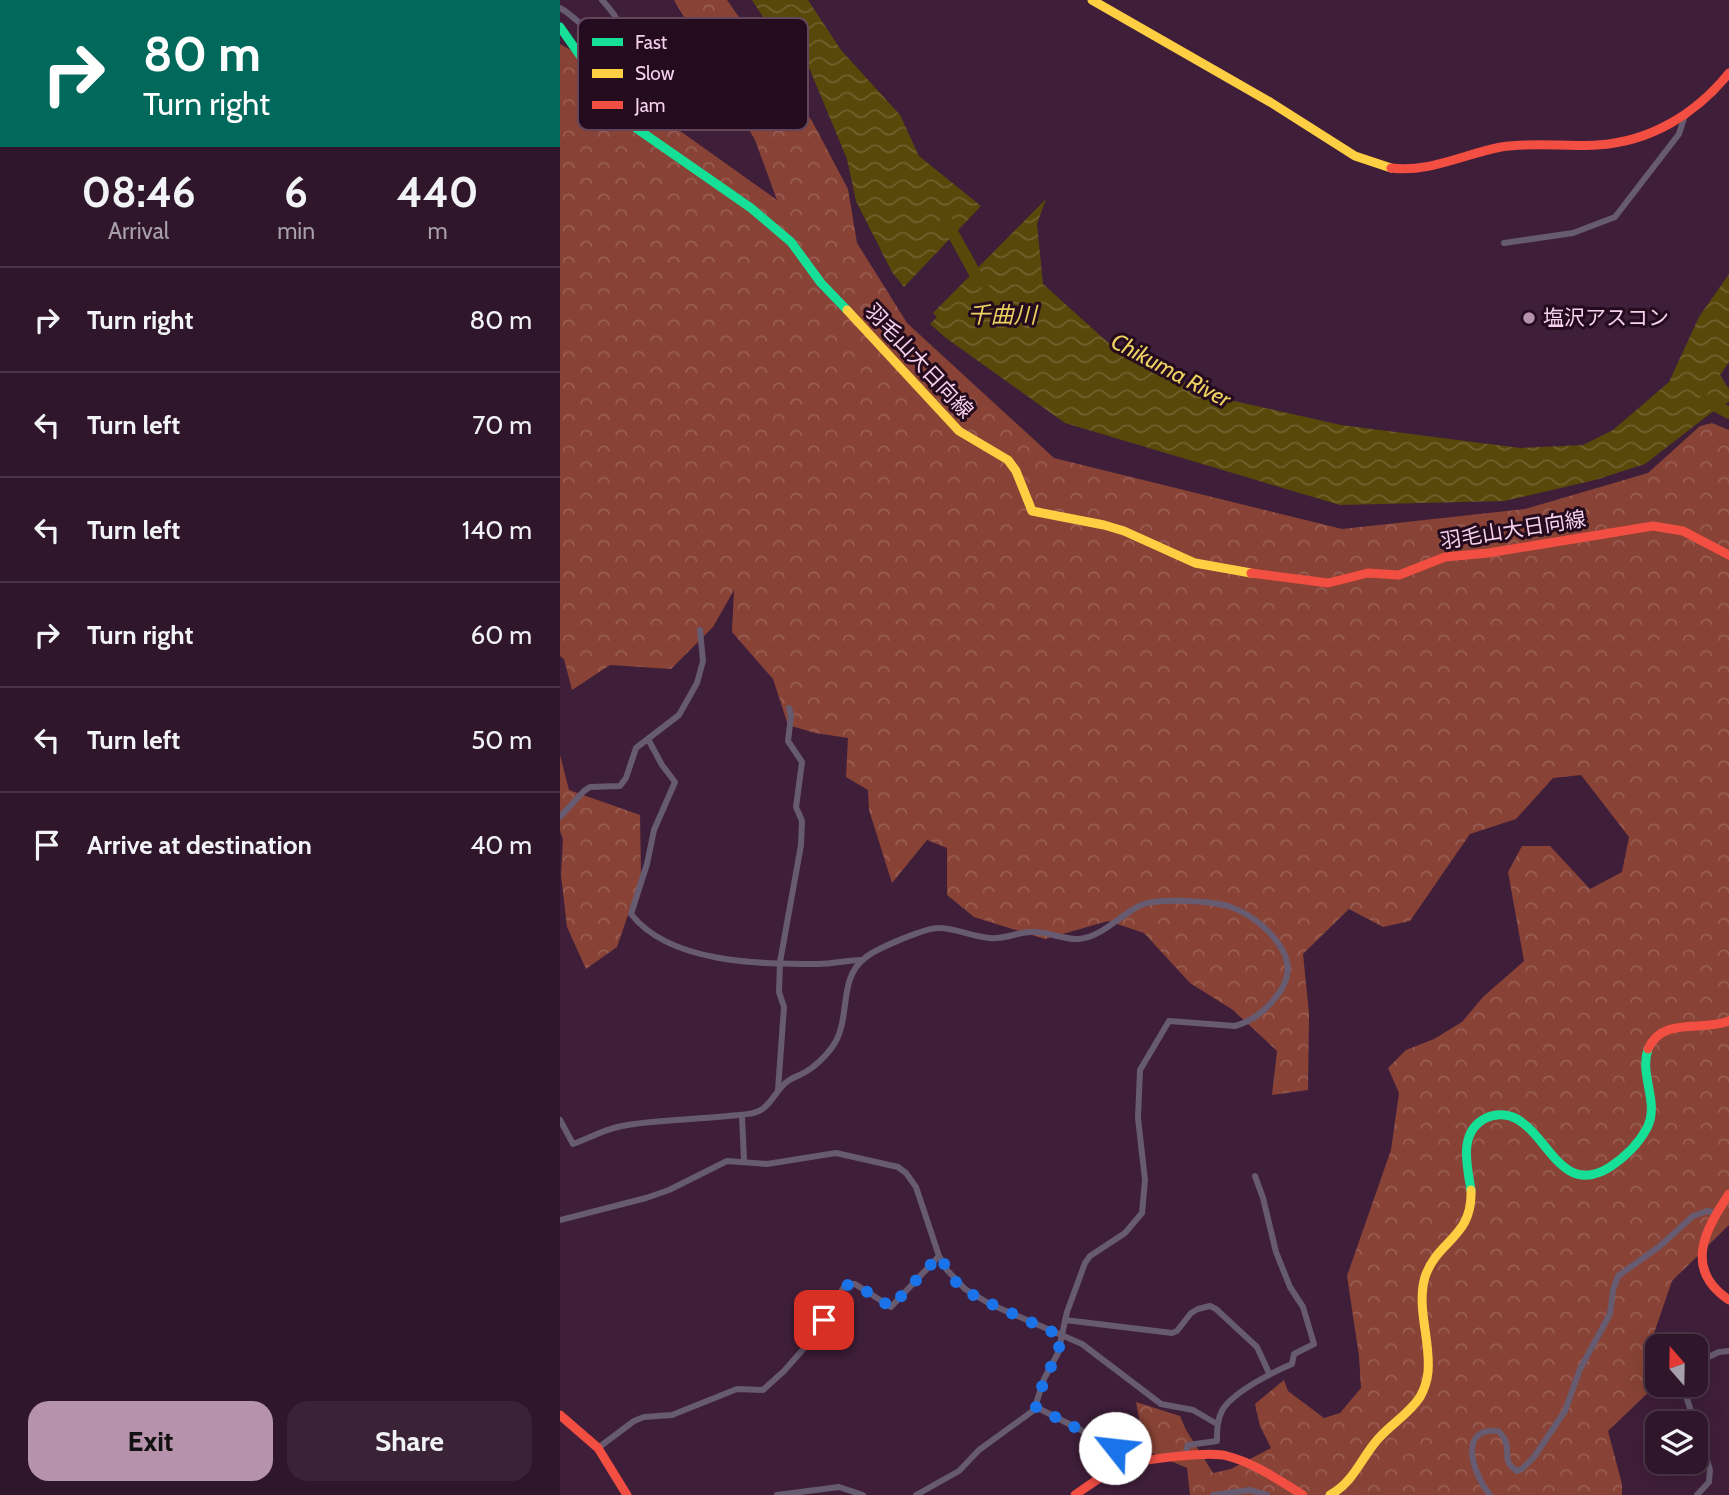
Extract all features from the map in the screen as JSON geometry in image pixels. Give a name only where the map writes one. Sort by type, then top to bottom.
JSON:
[{"type":"street","points":[[602,0],[617,18]]},
{"type":"street","points":[[1092,0],[1295,116],[1356,157],[1401,170],[1425,169],[1512,145],[1601,145],[1644,135],[1685,115],[1702,102],[1729,73]]},
{"type":"street","points":[[560,8],[578,20]]},
{"type":"street","name":"羽毛山大日向線","points":[[560,27],[578,53]]},
{"type":"street","points":[[1504,243],[1573,233],[1615,217],[1679,134],[1685,115]]},
{"type":"street","name":"羽毛山大日向線","points":[[640,130],[751,208],[791,242],[821,283],[959,431],[1008,461],[1016,472],[1026,502],[1032,511],[1104,524],[1195,564],[1328,583],[1368,573],[1399,575],[1445,558],[1653,526],[1686,531],[1729,555]]},
{"type":"street","points":[[560,816],[590,787],[620,786],[626,778],[636,748],[679,715],[697,683],[702,661],[700,630]]},
{"type":"street","points":[[778,1092],[784,1007],[779,992],[780,962],[795,888],[802,821],[796,807],[802,762],[788,741],[791,716],[789,708]]},
{"type":"street","points":[[648,738],[662,765],[675,782],[654,830],[631,914],[643,927],[667,942],[716,958],[821,964],[862,960]]},
{"type":"street","points":[[560,1120],[573,1144],[622,1125],[742,1116],[766,1107],[786,1082],[809,1070],[835,1042],[840,1030],[850,976],[862,960],[923,931],[937,928],[991,939],[1030,931],[1081,939],[1098,932],[1136,907],[1147,902],[1161,901],[1213,904],[1235,909],[1261,924],[1280,946],[1289,965],[1288,977],[1277,996],[1259,1015],[1245,1024],[1235,1026],[1169,1021],[1140,1070],[1137,1102],[1145,1180],[1142,1213],[1125,1233],[1090,1256],[1085,1263],[1065,1320],[1058,1353],[1044,1380],[1036,1407],[1028,1416],[979,1450],[959,1471],[927,1493],[916,1495]]},
{"type":"street","points":[[1329,1495],[1351,1479],[1375,1442],[1419,1399],[1424,1389],[1427,1361],[1423,1282],[1432,1263],[1457,1235],[1468,1217],[1472,1194],[1466,1146],[1472,1130],[1496,1114],[1507,1115],[1525,1125],[1560,1164],[1577,1174],[1586,1175],[1603,1170],[1626,1154],[1647,1128],[1652,1108],[1644,1064],[1652,1040],[1658,1033],[1672,1029],[1718,1026],[1729,1021]]},
{"type":"street","points":[[742,1116],[744,1160]]},
{"type":"street","points":[[560,1220],[669,1190],[718,1163],[744,1160],[767,1164],[836,1153],[898,1167],[916,1187],[939,1256],[956,1282],[976,1297],[1082,1344],[1161,1404],[1193,1410],[1217,1424]]},
{"type":"street","points":[[1185,1455],[1188,1446],[1217,1441],[1217,1424],[1223,1409],[1230,1401],[1269,1373],[1292,1364],[1294,1354],[1314,1344],[1303,1307],[1290,1287],[1276,1251],[1264,1198],[1255,1176]]},
{"type":"street","points":[[1729,1194],[1704,1237],[1702,1257],[1710,1285],[1729,1300]]},
{"type":"street","points":[[1490,1495],[1472,1457],[1476,1438],[1489,1430],[1498,1431],[1506,1440],[1509,1465],[1517,1471],[1528,1464],[1560,1420],[1568,1404],[1583,1363],[1610,1314],[1618,1276],[1660,1246],[1693,1216],[1707,1211],[1716,1213]]},
{"type":"street","points":[[598,1448],[628,1423],[644,1417],[672,1415],[737,1389],[763,1390],[814,1337],[845,1285],[855,1284],[891,1307],[939,1256]]},
{"type":"street","points":[[1065,1320],[1172,1333],[1180,1328],[1191,1313],[1210,1307],[1216,1309],[1234,1328],[1250,1339],[1257,1347],[1269,1373]]},
{"type":"street","points":[[1708,1357],[1729,1351]]},
{"type":"street","points":[[1036,1407],[1110,1445],[1118,1452],[1124,1465]]},
{"type":"street","points":[[560,1415],[598,1448],[627,1495]]},
{"type":"street","points":[[1075,1495],[1102,1476],[1124,1465],[1185,1455],[1216,1454],[1255,1466],[1303,1495]]},
{"type":"street","points":[[1697,1495],[1709,1482],[1708,1463]]},
{"type":"street","points":[[777,1495],[839,1487],[863,1495]]},
{"type":"street","points":[[1213,1495],[1250,1490],[1267,1495]]},
{"type":"green space","points":[[674,0],[727,0],[740,18],[684,18]]},
{"type":"green space","points":[[560,44],[578,55],[578,130],[679,130],[777,200],[749,130],[808,130],[808,115],[848,189],[857,243],[907,323],[1054,458],[1342,529],[1525,509],[1648,473],[1700,426],[1712,423],[1729,430],[1729,1225],[1672,1281],[1654,1334],[1645,1334],[1645,1396],[1608,1431],[1622,1484],[1622,1495],[1190,1495],[1187,1468],[1145,1450],[1136,1402],[1180,1416],[1213,1473],[1231,1469],[1271,1448],[1260,1426],[1255,1404],[1284,1380],[1288,1391],[1324,1418],[1340,1413],[1361,1388],[1347,1276],[1391,1150],[1399,1093],[1388,1068],[1406,1050],[1434,1039],[1462,1022],[1483,997],[1524,961],[1508,872],[1522,846],[1550,846],[1590,889],[1622,872],[1629,837],[1581,775],[1553,778],[1516,819],[1470,834],[1410,921],[1383,927],[1349,909],[1303,954],[1309,1013],[1308,1090],[1272,1095],[1277,1051],[1233,1010],[1190,983],[1144,933],[1108,921],[1045,939],[974,917],[947,895],[947,848],[927,840],[892,883],[869,810],[868,790],[846,777],[848,738],[815,733],[788,725],[773,679],[732,632],[734,590],[713,627],[671,669],[610,665],[572,690],[564,659],[560,656]]},
{"type":"green space","points":[[560,755],[569,790],[640,815],[641,877],[617,947],[586,969],[567,927],[561,875],[563,839],[560,831]]},
{"type":"water","points":[[752,0],[808,0],[841,50],[900,115],[919,156],[981,206],[904,287],[892,272],[856,201],[847,159],[808,68],[808,18],[764,18]]},
{"type":"water","name":"千曲川","points":[[1046,199],[1037,224],[1043,284],[1114,348],[1212,396],[1341,425],[1520,448],[1583,445],[1613,430],[1669,382],[1699,317],[1729,274],[1729,362],[1720,375],[1729,389],[1729,402],[1645,464],[1595,480],[1504,501],[1340,505],[1065,423],[930,324],[937,317],[933,313]]},
{"type":"waterway","name":"Chikuma River","points":[[946,221],[977,277],[984,282]]},
{"type":"waterway","points":[[1705,400],[1729,413]]},
{"type":"traffic: fast","points":[[560,27],[578,53]]},
{"type":"traffic: fast","points":[[639,130],[751,208],[791,242],[821,283],[847,310]]},
{"type":"traffic: fast","points":[[1471,1190],[1466,1150],[1468,1140],[1477,1124],[1494,1115],[1517,1119],[1529,1128],[1568,1170],[1580,1175],[1594,1174],[1621,1159],[1640,1139],[1650,1118],[1651,1099],[1646,1069],[1648,1049]]},
{"type":"traffic: slow","points":[[1092,0],[1270,102],[1355,156],[1391,168]]},
{"type":"traffic: slow","points":[[847,310],[959,431],[1008,460],[1016,471],[1032,511],[1104,525],[1124,531],[1195,563],[1251,573]]},
{"type":"traffic: slow","points":[[1330,1495],[1351,1477],[1372,1446],[1411,1409],[1423,1391],[1428,1375],[1428,1348],[1422,1300],[1425,1277],[1466,1219],[1471,1190]]},
{"type":"traffic: jam","points":[[1391,168],[1419,168],[1501,147],[1597,145],[1635,138],[1653,132],[1687,113],[1729,73]]},
{"type":"traffic: jam","points":[[1251,573],[1328,583],[1368,573],[1399,575],[1445,557],[1488,553],[1653,526],[1683,531],[1729,555]]},
{"type":"traffic: jam","points":[[1648,1049],[1663,1032],[1729,1021]]},
{"type":"traffic: jam","points":[[1729,1194],[1706,1235],[1702,1262],[1706,1275],[1715,1288],[1729,1300]]},
{"type":"traffic: jam","points":[[560,1415],[598,1448],[627,1495]]},
{"type":"traffic: jam","points":[[1075,1495],[1106,1474],[1126,1465],[1161,1458],[1206,1454],[1227,1456],[1247,1463],[1303,1495]]},
{"type":"place","name":"塩沢アスコン","points":[[1529,318]]},
{"type":"route","points":[[824,1320],[842,1287],[852,1283],[891,1307],[939,1256],[956,1282],[976,1297],[1061,1336],[1058,1353],[1044,1380],[1036,1407],[1115,1448]]}]
